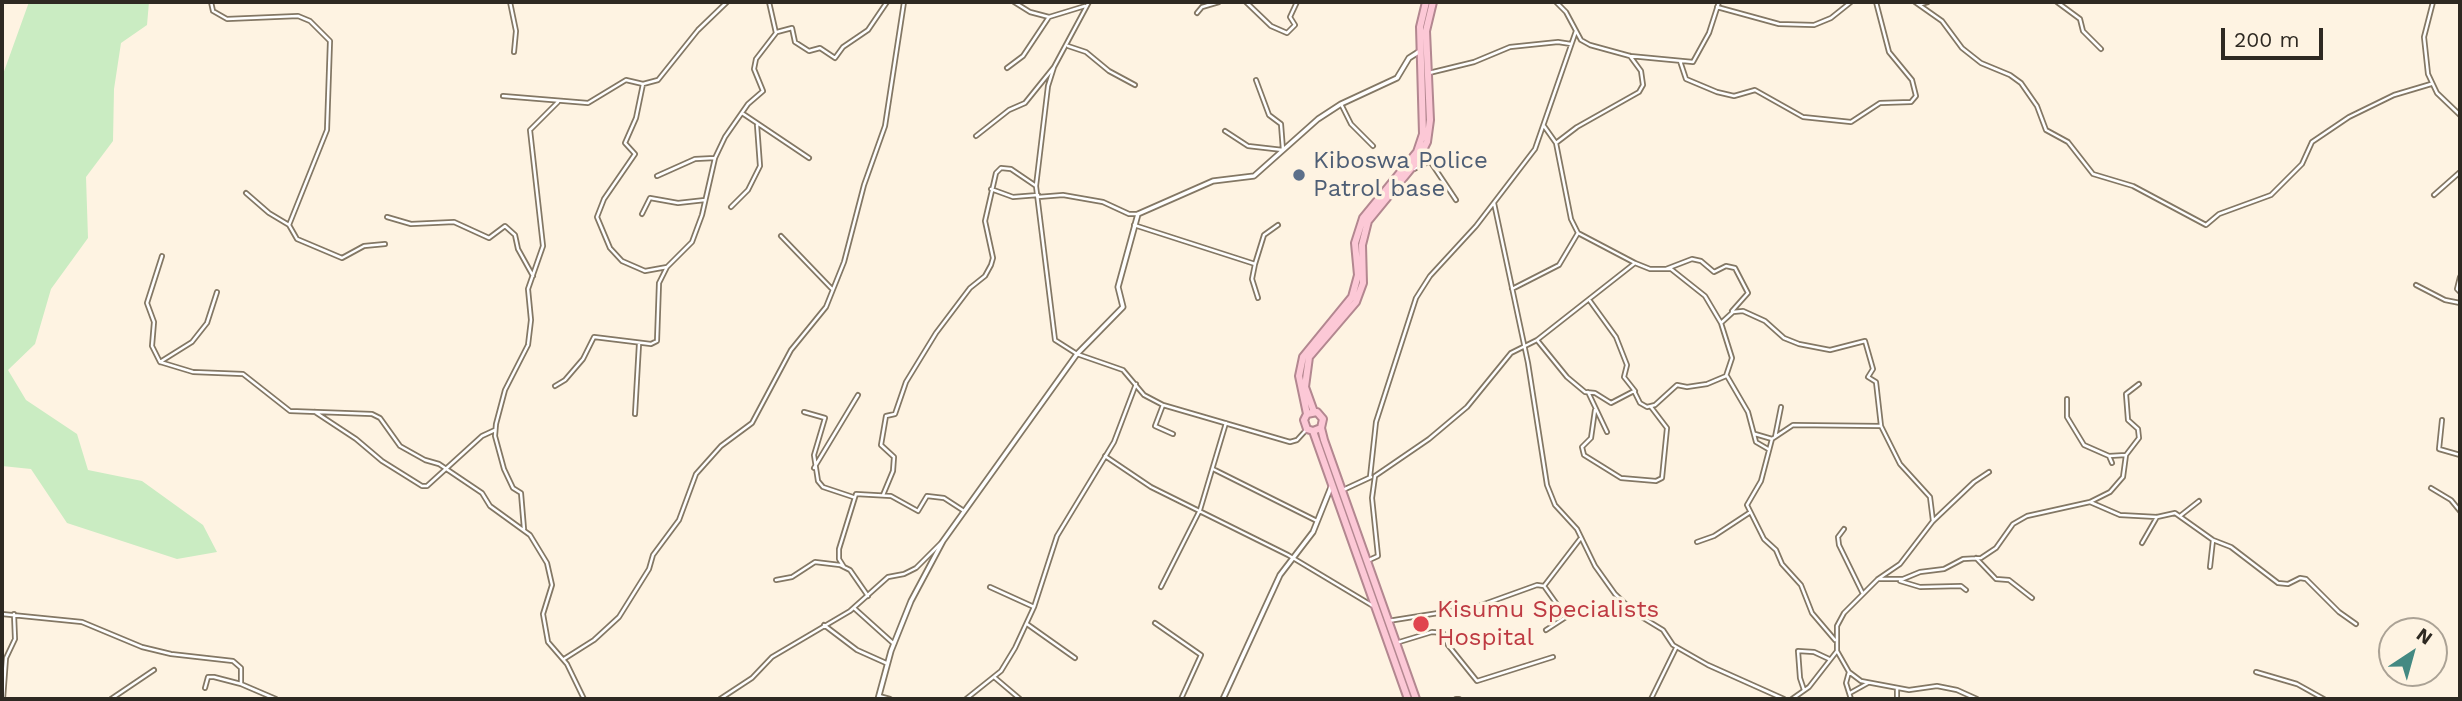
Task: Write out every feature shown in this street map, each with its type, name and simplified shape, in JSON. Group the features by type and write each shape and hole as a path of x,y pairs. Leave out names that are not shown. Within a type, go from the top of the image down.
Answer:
{"highway":[{"path":"1416,699 1341,491 1321,428 1323,419 1311,413 1299,376 1303,357 1352,297 1358,275 1355,243 1363,218 1412,158 1421,141 1424,115 1420,27 1426,2"},
{"path":"1311,413 1305,387 1309,356 1356,302 1363,284 1362,245 1368,222 1423,153 1429,130 1426,31 1433,2"},
{"path":"1311,413 1304,420 1333,483 1408,699"},
{"path":"1310,430 1321,428"}],"street":[{"path":"211,2 213,11 227,19 298,16 310,20 330,41 327,130 289,225"},
{"path":"510,2 516,32 514,52"},
{"path":"503,96 588,103 626,80 643,84 663,77 698,30 727,2"},
{"path":"769,2 776,33"},
{"path":"555,386 565,380 583,359 594,337 651,344 657,340 659,284 667,267 692,242 715,158 742,113 763,91 754,74 755,61 776,33 791,27 795,42 808,51 818,48 835,58 843,47 869,30 887,2"},
{"path":"564,659 594,640 619,617 649,569 653,555 679,520 696,474 721,446 751,423 791,350 826,307 844,262 864,186 884,125 904,2"},
{"path":"1014,2 1030,12 1049,17 1085,6"},
{"path":"976,136 1009,110 1025,103 1068,46 1089,2"},
{"path":"1198,13 1202,7 1219,2"},
{"path":"1246,2 1271,26 1287,33 1295,25 1290,17 1297,2"},
{"path":"1556,2 1566,12 1581,40 1590,45 1630,56 1693,62 1719,2"},
{"path":"1717,7 1771,22 1814,25 1831,18 1850,2"},
{"path":"1680,61 1686,79 1717,92 1734,96 1755,90 1803,117 1852,122 1880,103 1911,102 1916,96 1912,80 1889,52 1876,2"},
{"path":"1915,2 1921,4 1951,30 1971,55 2021,83 2037,106 2046,130 2068,142 2093,174 2133,186 2206,225 2234,207 2271,195 2302,164 2312,142 2349,117 2394,95 2431,83"},
{"path":"1921,4 1928,2"},
{"path":"2057,2 2081,20 2083,31 2101,49"},
{"path":"2433,2 2424,37 2424,55 2431,83 2460,115"},
{"path":"1007,68 1023,56 1049,17"},
{"path":"1367,561 1378,556 1372,476 1378,415 1416,298 1430,276 1494,202 1535,149 1576,31"},
{"path":"1427,74 1474,62 1510,47 1558,42 1571,44"},
{"path":"1068,46 1086,52 1104,67 1135,85"},
{"path":"991,188 1013,197 1063,195 1103,202 1129,214 1138,214 1213,181 1254,176 1307,128 1341,104 1394,80 1409,58 1420,51"},
{"path":"1556,143 1577,127 1639,92 1643,85 1642,71 1630,56"},
{"path":"1054,67 1046,96 1036,186 1055,340 1077,354 1123,370 1144,395 1163,405 1290,442 1310,430"},
{"path":"1256,80 1269,115 1281,124 1283,150"},
{"path":"643,84 636,118 625,143 635,154 604,199 597,217 610,248 622,261 645,271 667,267"},
{"path":"558,102 530,130 543,246 528,293 531,320 528,345 505,390 495,430 505,469 513,488 521,494 524,529 551,575 552,591 544,614 548,642 564,659 584,699"},
{"path":"1341,104 1351,124 1373,146"},
{"path":"742,113 809,158"},
{"path":"731,207 748,190 760,166 757,125"},
{"path":"1544,126 1556,143 1571,219 1578,233 1646,268 1666,269 1684,277 1705,296 1721,323 1732,358 1727,376 1748,412 1758,444 1768,449"},
{"path":"1224,131 1248,146 1283,150"},
{"path":"657,176 695,159 715,158"},
{"path":"1411,169 1430,160 1456,200"},
{"path":"883,495 894,464 893,454 881,445 886,416 895,414 906,382 936,332 970,288 985,276 993,258 985,221 996,173 1004,167 1036,186"},
{"path":"2434,195 2460,172"},
{"path":"246,193 269,213 289,225 297,239 342,258 364,246 385,244"},
{"path":"642,214 650,198 678,203 705,200"},
{"path":"1494,202 1524,348 1547,485 1555,505 1577,529 1595,566 1620,600 1663,630 1676,648 1784,699"},
{"path":"890,699 879,697 887,663 911,601 943,541 1077,354 1124,304 1118,287 1138,214"},
{"path":"387,217 411,224 454,222 489,238 505,226 515,235 518,249 533,276"},
{"path":"1133,225 1255,264"},
{"path":"1258,298 1252,279 1255,264 1264,235 1278,225"},
{"path":"1512,289 1559,265 1578,233"},
{"path":"781,236 832,290"},
{"path":"162,256 147,303 154,322 152,346 160,362 193,372 243,374 290,411 372,414 380,418 400,446 446,468 481,493 496,511 524,529"},
{"path":"1666,269 1692,259 1701,261 1714,272 1726,266 1735,268 1748,293 1721,323"},
{"path":"1341,491 1372,476 1429,439 1467,407 1507,356 1537,340 1635,263"},
{"path":"2460,277 2460,292"},
{"path":"2416,285 2445,300 2460,303"},
{"path":"160,362 192,342 207,323 217,292"},
{"path":"1590,301 1616,337 1626,365 1624,377 1636,391 1640,403 1651,407 1667,428 1662,478 1656,481 1621,478 1584,455 1582,447 1591,438 1595,410"},
{"path":"1730,314 1747,312 1765,321 1784,338 1799,344 1830,350 1865,341 1873,369 1868,377 1876,382 1881,426 1900,464 1930,497 1933,521"},
{"path":"1537,340 1567,377 1588,393 1611,403 1636,391"},
{"path":"635,414 639,342"},
{"path":"1651,407 1677,385 1687,387 1707,384 1727,376"},
{"path":"966,699 1005,665 1034,607 1057,536 1120,428 1136,384"},
{"path":"1878,579 1897,579 1990,553 2010,527 2027,516 2090,502 2110,492 2123,477 2126,455 2139,435 2138,429 2128,420 2126,394 2138,384"},
{"path":"1588,393 1607,432"},
{"path":"814,468 858,395"},
{"path":"2067,399 2067,417 2084,445 2109,456 2126,455"},
{"path":"1163,405 1155,426 1173,434"},
{"path":"1781,407 1760,481 1747,505 1764,539 1776,550 1782,564 1801,585 1812,613 1835,639"},
{"path":"315,412 356,439 382,461 422,486 427,486 482,436 495,430"},
{"path":"804,412 825,418 814,455 814,468 823,487 853,497"},
{"path":"2442,420 2440,449 2460,455"},
{"path":"1161,587 1200,510 1226,423"},
{"path":"1755,434 1773,438 1801,423 1881,426"},
{"path":"1105,456 1151,487 1293,558 1350,595 1375,606"},
{"path":"2109,456 2112,463"},
{"path":"1213,469 1317,521"},
{"path":"1977,699 1957,690 1937,687 1897,689 1856,679 1837,651 1835,639 1839,620 1878,579 1900,565 1933,521 1974,482 1989,472"},
{"path":"1223,699 1276,583 1313,532 1333,483"},
{"path":"2431,488 2451,500 2460,512"},
{"path":"868,596 839,559 839,549 853,497 858,494 893,496 918,511 927,496 944,498 964,512"},
{"path":"2180,516 2199,501"},
{"path":"2090,502 2120,515 2157,517 2173,513 2180,516 2213,540 2231,547 2278,583 2288,584 2300,578 2306,579 2339,612 2356,624"},
{"path":"1697,542 1714,536 1749,513"},
{"path":"2142,543 2157,517"},
{"path":"1844,529 1838,537 1839,545 1863,594"},
{"path":"1544,586 1580,538"},
{"path":"2210,567 2213,540"},
{"path":"720,699 752,678 772,657 854,608 888,577 905,574 916,568 943,541"},
{"path":"1976,558 1991,575 1999,580 2009,580 2032,598"},
{"path":"776,580 792,578 815,562 844,567"},
{"path":"1897,579 1913,586 1961,586 1966,590"},
{"path":"1388,621 1476,607 1537,585 1544,586 1566,617 1546,631"},
{"path":"990,587 1034,607"},
{"path":"854,608 894,644"},
{"path":"2,614 82,622 142,646 171,654 237,662 241,668 242,684"},
{"path":"3,699 6,658 15,639 14,614"},
{"path":"1155,623 1201,655 1181,699"},
{"path":"1027,624 1075,658"},
{"path":"824,625 857,650 887,663"},
{"path":"1396,643 1432,632 1443,633 1448,645 1477,681 1553,657"},
{"path":"1651,699 1676,648"},
{"path":"1804,690 1800,678 1798,651 1814,652 1829,659"},
{"path":"1792,699 1804,690 1837,651"},
{"path":"111,699 154,670"},
{"path":"1849,672 1846,683 1851,699"},
{"path":"2256,672 2297,684 2324,699"},
{"path":"205,688 211,676 242,684 276,699"},
{"path":"994,677 1020,699"},
{"path":"1850,693 1869,682"},
{"path":"1896,699 1897,689"}],"green space":[{"path":"29,2 149,2 147,25 121,43 114,89 113,141 86,177 88,238 51,289 35,344 8,370 26,400 77,434 88,470 142,481 203,525 217,552 177,559 67,523 31,469 2,466 2,77"}],"place":[{"name":"Kiboswa Police Patrol base","path":"1299,175"},
{"name":"Kisumu Specialists Hospital","path":"1421,624"}]}
